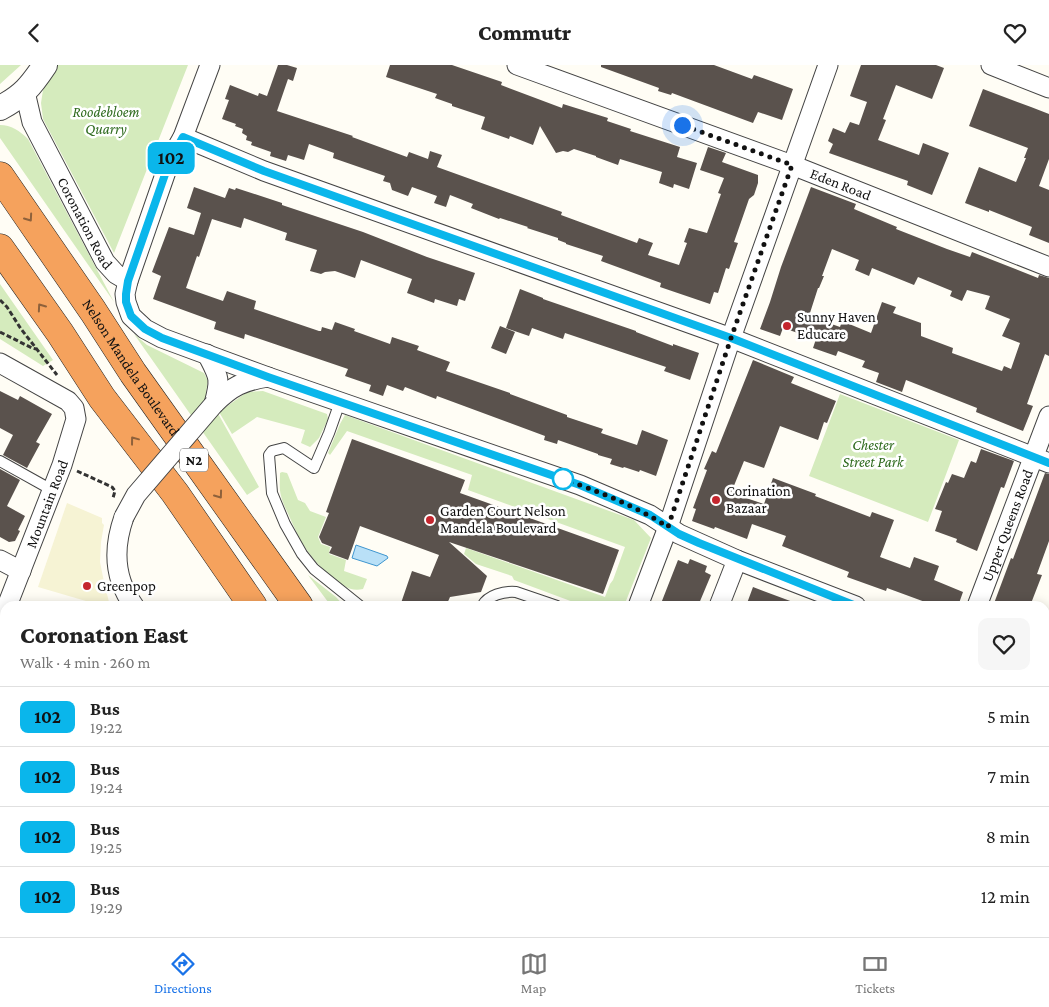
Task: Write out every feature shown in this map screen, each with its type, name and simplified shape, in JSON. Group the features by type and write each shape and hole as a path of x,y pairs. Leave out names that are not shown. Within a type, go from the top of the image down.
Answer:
{"highway":[{"name":"Nelson Mandela Boulevard","path":"0,177 93,311 133,373 295,601"},
{"name":"N2","path":"0,248 60,333 102,398 174,493 250,601"},
{"path":"174,493 192,547 229,601"}],"street":[{"path":"1,104 32,65"},
{"path":"1,104 25,92 45,65"},
{"path":"128,281 170,160 183,137 210,65"},
{"name":"Eden Road","path":"517,65 792,165 1049,267"},
{"path":"640,601 668,527 731,338 828,65"},
{"path":"991,65 1049,87"},
{"name":"Coronation Road","path":"25,92 32,122 105,262 116,274 128,281 126,302 131,316 145,329 162,338 268,377 580,485 650,515 668,527 737,560 840,601"},
{"path":"1,104 32,122"},
{"path":"183,137 264,171 731,338 1041,460"},
{"path":"206,354 217,373 219,381 214,404"},
{"name":"Mountain Road","path":"0,363 68,401 74,408 76,419 62,465 9,601"},
{"path":"130,601 121,582 117,546 124,517 136,495 224,394 236,386 268,377"},
{"name":"Upper Queens Road","path":"979,601 1041,460 1049,416"},
{"path":"0,559 21,571"},
{"path":"721,601 737,560"}],"lane":[{"path":"340,402 314,468 284,449 272,451 269,455 271,485 272,493 285,524 308,562 354,601"},
{"path":"0,461 52,490"},
{"path":"487,601 492,597 510,591 542,601"}],"path":[{"path":"0,300 57,374"},
{"path":"0,332 37,349"},
{"path":"78,471 112,487 115,495"}],"shaded area":[{"path":"67,503 102,518 104,525 100,562 109,601 86,601 38,587"}],"green space":[{"path":"0,65 21,65 0,84"},
{"name":"Roodebloem Quarry","path":"56,65 188,65 114,253 43,119 41,103 43,90"},
{"path":"0,125 15,129 28,139 114,302 0,138"},
{"path":"0,284 53,360 43,366 0,339"},
{"path":"134,334 147,345 204,373 208,381 206,392 259,487 247,495"},
{"path":"263,391 327,414 328,419 319,438 310,447 301,443 305,430 257,417 232,434 219,412 247,392"},
{"name":"Chester Street Park","path":"840,394 959,440 928,522 809,476"},
{"path":"345,415 634,520 651,538 626,601 571,601 514,580 512,576 476,564 464,554 466,548 605,597 625,547 468,490 472,475 347,431 330,455 328,453"},
{"path":"280,473 287,473 298,500 305,503 310,511 326,517 318,537 321,544 330,547 329,554 346,560 344,571 367,579 363,589 350,589 339,583 307,551 294,527 280,493"},
{"path":"308,575 340,601 327,601"}],"water":[{"path":"356,545 388,558 377,566 352,558"}],"building":[{"path":"278,65 297,68 293,81 288,79 277,111 353,136 407,157 409,152 428,159 430,151 442,155 437,167 562,212 561,215 637,243 639,238 653,243 648,255 679,265 687,243 684,242 689,228 707,233 721,194 718,193 724,178 700,170 708,147 726,153 722,162 758,175 758,183 754,195 749,199 734,242 738,243 729,269 726,268 718,293 714,292 710,304 660,287 661,283 601,261 603,256 566,244 558,240 558,238 528,227 499,219 471,208 473,204 450,195 446,207 434,203 437,196 412,187 408,196 392,190 390,183 383,181 385,176 333,158 334,153 309,144 304,160 288,155 286,161 270,156 271,152 251,145 252,142 246,140 247,136 242,133 243,129 235,126 236,124 222,119 229,100 225,99 230,85 258,96 259,93 267,96"},
{"path":"390,65 452,65 502,82 501,85 562,108 563,104 608,118 607,121 631,129 630,131 680,147 677,157 697,163 689,189 674,184 673,188 659,183 662,172 620,159 618,165 574,149 568,152 556,153 540,126 533,145 510,136 509,139 481,129 485,117 435,98 437,94 386,77"},
{"path":"601,65 714,65 752,79 754,75 793,89 782,120 758,112 753,123 672,93 671,95 658,91 659,88 601,67"},
{"path":"861,65 936,65 944,68 932,99 896,85 883,119 886,120 878,140 919,155 923,143 949,153 932,195 907,185 908,181 829,153 833,144 828,141 833,128 845,133 850,122 859,125 867,102 850,96"},
{"path":"983,89 1049,114 1049,159 1039,186 1049,190 1049,243 1029,235 1032,227 989,210 989,212 965,203 979,167 1016,182 1028,148 969,126"},
{"path":"194,187 225,198 229,188 235,190 236,188 475,273 465,301 459,299 457,306 435,299 434,303 407,293 412,279 361,260 355,278 335,271 321,274 310,271 317,250 285,240 287,233 244,218 241,228 212,219 186,288 223,301 227,291 256,301 254,309 319,331 321,331 322,327 332,330 335,322 390,344 392,337 419,346 417,350 450,362 446,371 510,393 567,415 567,417 603,429 601,433 637,445 642,430 668,440 656,476 640,470 639,472 610,464 612,459 558,440 557,444 544,440 545,436 437,396 436,399 405,387 403,391 387,385 383,396 369,391 371,385 345,376 348,369 245,334 244,339 214,329 216,322 153,299 161,276 152,272 169,227 194,235 201,213 187,208"},
{"path":"811,187 856,204 854,209 897,227 896,229 947,249 970,257 972,252 1038,278 1039,275 1049,278 1049,356 1045,354 1027,404 1033,406 1023,431 976,412 977,408 906,380 902,392 876,382 879,373 862,367 865,361 838,351 836,356 813,348 816,339 783,328 780,336 760,329","holes":["832,249 859,260 855,270 869,276 872,268 914,285 918,277 952,291 950,296 962,301 967,290 990,296 985,309 1010,319 1002,336 1020,343 1011,369 1004,366 1002,371 952,353 953,348 921,336 921,323 893,313 896,307 882,302 871,333 842,321 840,327 809,316"]},
{"path":"520,289 673,346 673,344 699,353 690,380 664,371 666,367 565,333 563,339 532,328 529,336 506,328"},
{"path":"500,326 515,332 506,354 491,348"},
{"path":"753,360 794,377 791,383 836,401 827,423 824,422 818,440 780,426 764,468 744,461 731,493 764,504 773,478 870,517 872,512 894,520 880,557 910,568 914,557 939,566 934,580 963,592 960,601 922,601 887,588 886,591 847,577 849,572 782,546 786,536 752,524 747,539 692,521 696,509 693,508 707,470 704,469 712,451 716,453"},
{"path":"0,391 18,400 20,396 52,414 36,442 40,444 27,468 3,455 13,435 0,428"},
{"name":"Garden Court Nelson Mandela Boulevard","path":"352,439 465,480 460,493 619,550 603,594 449,542 487,576 481,592 450,597 448,601 402,601 412,571 430,577 439,555 360,526 348,560 329,553 332,547 322,543 319,537 329,513 326,512"},
{"path":"981,449 1014,461 1004,488 1001,487 977,551 956,542 957,539 935,531 942,511 935,509 946,482 948,483 952,474 964,478 971,461 976,463"},
{"path":"0,469 20,480 7,506 25,516 15,541 9,542 0,537"},
{"path":"1045,473 1049,474 1049,541 1037,574 1042,575 1032,601 995,601 1011,558 1013,559"},
{"path":"690,559 707,566 705,572 711,575 700,601 662,601 678,560 688,564"},
{"path":"753,587 790,601 748,601"}],"bus line":[{"name":"102","path":"843,601 737,560 679,534 650,515 580,485 268,377 162,338 145,329 131,316 126,302 128,281 170,160 183,137 264,171 731,338 1049,463"}],"place":[{"name":"Sunny Haven Educare","path":"787,326"},
{"name":"Corination Bazaar","path":"716,500"},
{"name":"Garden Court Nelson Mandela Boulevard","path":"430,520"},
{"name":"Greenpop","path":"87,586"}],"route":[{"path":"563,479 650,515 668,527 731,338 792,165 682,125"}]}
